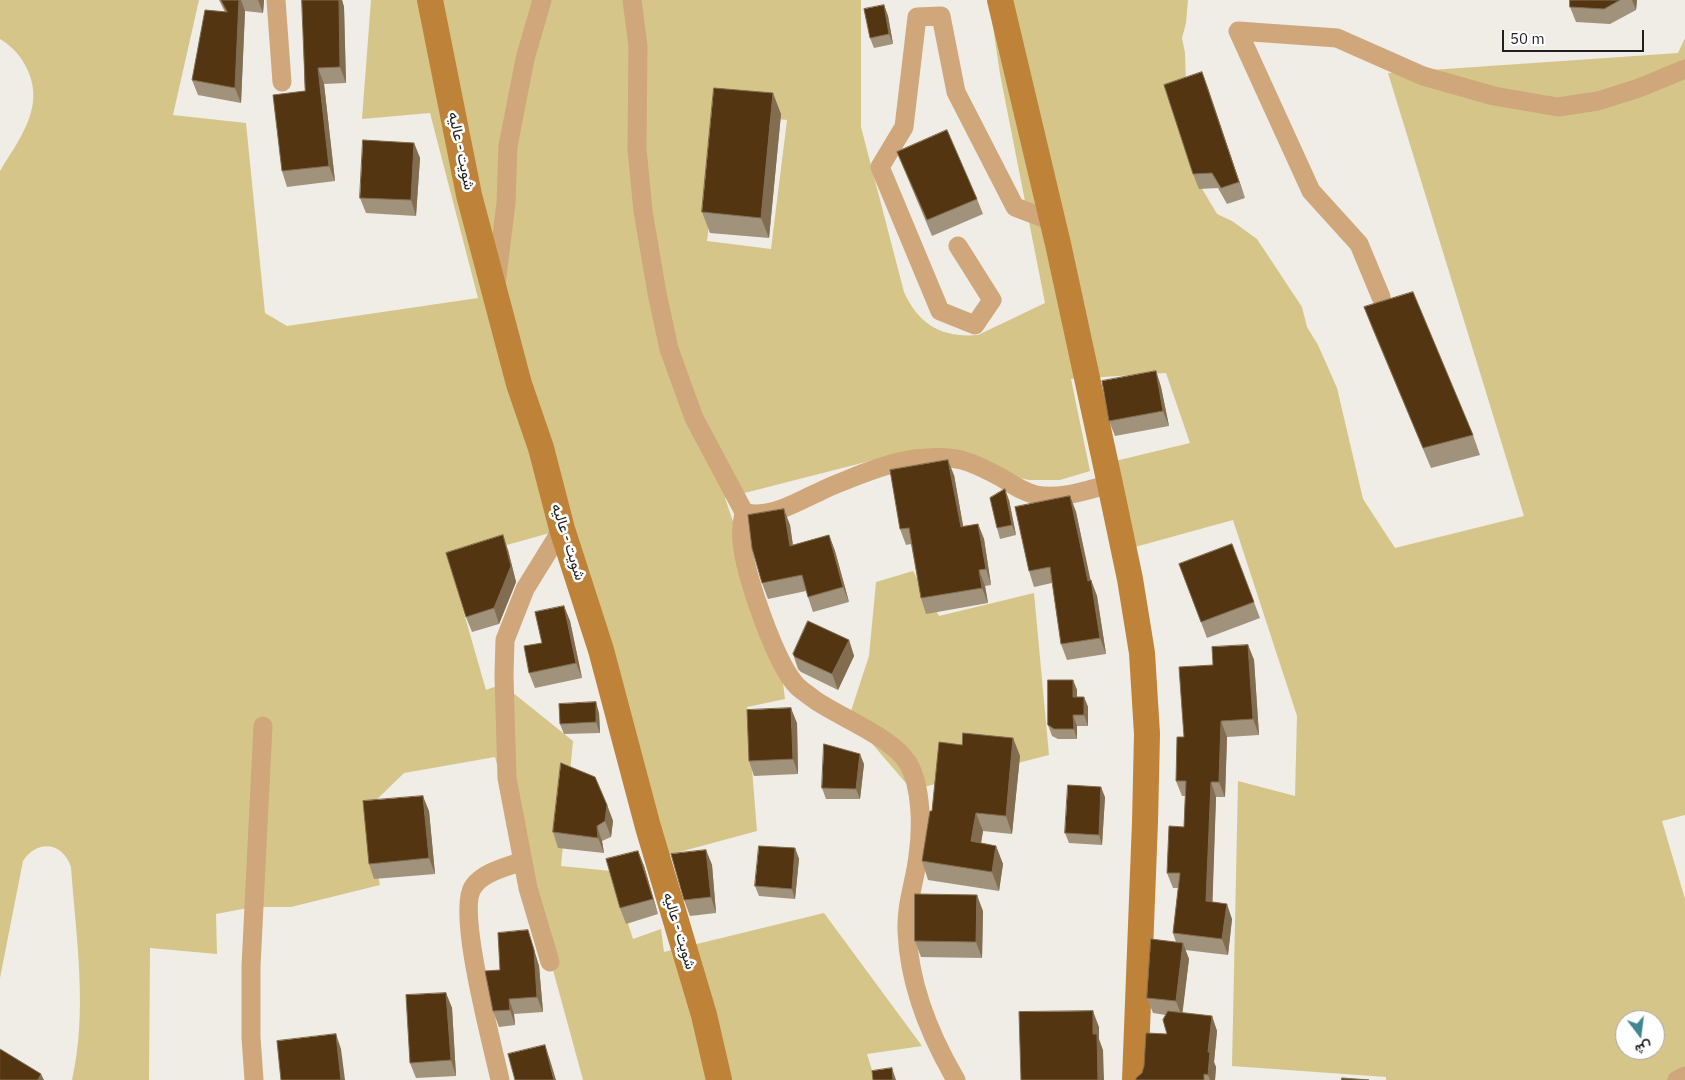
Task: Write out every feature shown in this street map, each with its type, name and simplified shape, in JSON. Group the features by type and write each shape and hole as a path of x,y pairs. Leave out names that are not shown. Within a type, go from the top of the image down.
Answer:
{"street":[{"path":"276,0 282,82"},
{"name":"شويت - عاليه","path":"430,0 470,195 519,384 540,448 562,529 601,650 648,827 704,1015 719,1080"},
{"path":"495,293 506,203 508,146 525,59 542,0"},
{"path":"632,0 638,46 637,149 641,194 649,250 669,349 694,418 744,512 742,541 746,565 756,597 784,666 797,686 814,699 893,746 907,763 917,786 919,816 918,856 909,896 907,929 910,967 917,995 928,1024 944,1060 956,1080"},
{"path":"1000,0 1052,221 1110,484 1130,579 1142,653 1147,734 1146,822 1135,1080"},
{"path":"958,246 992,300 975,325 940,311 880,167 904,127 915,9 941,16 956,92 1014,207 1052,221"},
{"path":"1381,297 1359,244 1311,191 1238,31 1337,38 1423,76 1494,96 1558,107 1598,101 1639,88 1685,69"},
{"path":"744,512 753,515 768,513 884,465 915,459 960,458 984,468 1021,490 1036,495 1058,495 1110,484"},
{"path":"550,962 528,888 507,778 504,675 505,640 525,589 562,529"},
{"path":"254,1080 250,1037 251,966 263,726"},
{"path":"500,1080 477,976 468,924 468,907 472,888 486,876 524,861"},
{"path":"1677,1080 1685,1076"}],"shaded area":[{"path":"0,0 199,0 173,115 246,123 265,313 287,326 478,298 430,113 362,119 371,0 861,0 861,127 904,292 917,313 933,327 953,334 978,335 1045,303 1000,74 989,0 1188,0 1186,23 1182,38 1185,53 1186,85 1201,187 1217,214 1232,221 1257,239 1302,307 1307,327 1318,345 1337,388 1363,499 1395,548 1524,516 1388,73 1678,53 1685,38 1685,815 1662,821 1685,899 1685,1074 1672,1080 1386,1080 1386,1077 1232,1066 1238,781 1295,796 1297,716 1233,520 1135,547 1111,462 1190,443 1166,373 1071,379 1090,471 1060,480 1029,480 901,453 725,498 780,659 785,699 747,707 757,831 657,858 550,533 449,561 486,690 502,684 573,741 561,866 611,871 633,939 661,929 664,952 824,913 922,1046 867,1054 875,1080 583,1080 495,757 404,773 365,811 380,885 291,907 253,907 216,914 217,954 150,948 149,1080 72,1080 77,1054 79,1027 78,947 71,867 62,852 56,848 49,846 35,849 23,861 0,978 0,171 27,124 33,98 32,85 26,66 9,45 0,39","holes":["723,113 787,120 771,249 707,241"]},
{"path":"913,571 939,616 1034,593 1049,755 912,790 849,717 869,656 876,582"}],"building":[{"path":"221,0 239,0 235,88 192,80 205,10 227,12"},
{"path":"302,0 339,0 340,67 318,68 329,166 282,171 273,95 305,91"},
{"path":"1570,0 1620,0 1604,9 1570,7"},
{"path":"884,5 889,34 870,38 864,9"},
{"path":"1202,72 1239,182 1221,188 1212,173 1193,174 1164,85"},
{"path":"714,88 773,93 761,218 702,212"},
{"path":"947,130 977,199 927,220 897,152"},
{"path":"363,140 414,143 411,200 360,198"},
{"path":"1413,292 1473,435 1423,448 1364,307"},
{"path":"1156,371 1163,411 1109,421 1102,381"},
{"path":"948,460 961,527 978,524 986,569 979,570 982,588 921,598 909,528 900,529 890,470"},
{"path":"1005,489 1012,525 997,528 990,498"},
{"path":"1070,496 1088,581 1091,580 1100,638 1061,644 1050,567 1029,571 1015,507"},
{"path":"784,509 790,546 829,535 843,587 808,597 802,575 762,583 752,548 748,515"},
{"path":"503,535 511,566 494,608 466,617 446,553"},
{"path":"1232,544 1254,602 1201,622 1179,564"},
{"path":"564,606 576,663 529,673 524,646 542,643 535,612"},
{"path":"808,621 849,640 832,674 795,657 793,654"},
{"path":"1248,645 1253,719 1221,721 1219,782 1211,782 1206,901 1227,904 1222,939 1173,933 1180,873 1167,873 1169,826 1184,827 1186,781 1176,781 1177,737 1184,737 1179,667 1213,665 1212,647"},
{"path":"1048,680 1073,680 1073,697 1084,697 1084,715 1073,715 1074,729 1054,729 1048,725"},
{"path":"596,702 596,722 560,724 559,704"},
{"path":"791,708 793,759 749,761 747,710"},
{"path":"963,733 1013,738 1006,816 976,813 971,841 996,846 992,872 922,861 930,811 932,811 939,742 962,745"},
{"path":"824,744 860,754 856,789 822,788"},
{"path":"561,763 595,777 607,805 605,821 597,826 598,838 553,832"},
{"path":"1068,785 1101,787 1099,835 1065,833"},
{"path":"423,796 429,858 369,864 363,801"},
{"path":"759,846 795,848 792,889 755,886"},
{"path":"706,850 711,897 684,900 671,854"},
{"path":"638,851 653,899 620,908 606,859"},
{"path":"915,894 977,895 976,942 915,941"},
{"path":"528,930 534,950 537,997 509,999 510,1010 493,1011 485,971 500,970 498,933"},
{"path":"1151,939 1183,943 1176,1001 1147,998"},
{"path":"446,993 451,1060 410,1063 406,995"},
{"path":"1093,1011 1093,1034 1097,1034 1098,1080 1021,1080 1019,1012"},
{"path":"1168,1011 1212,1016 1208,1052 1210,1052 1208,1075 1204,1074 1204,1080 1136,1080 1142,1073 1144,1066 1146,1033 1167,1034 1163,1020"},
{"path":"336,1034 341,1080 281,1080 277,1041"},
{"path":"545,1045 554,1080 515,1080 508,1054"},
{"path":"0,1049 41,1074 38,1080 0,1080"},
{"path":"892,1068 893,1080 873,1080 872,1071"},
{"path":"1342,1078 1369,1080 1342,1080"}]}
